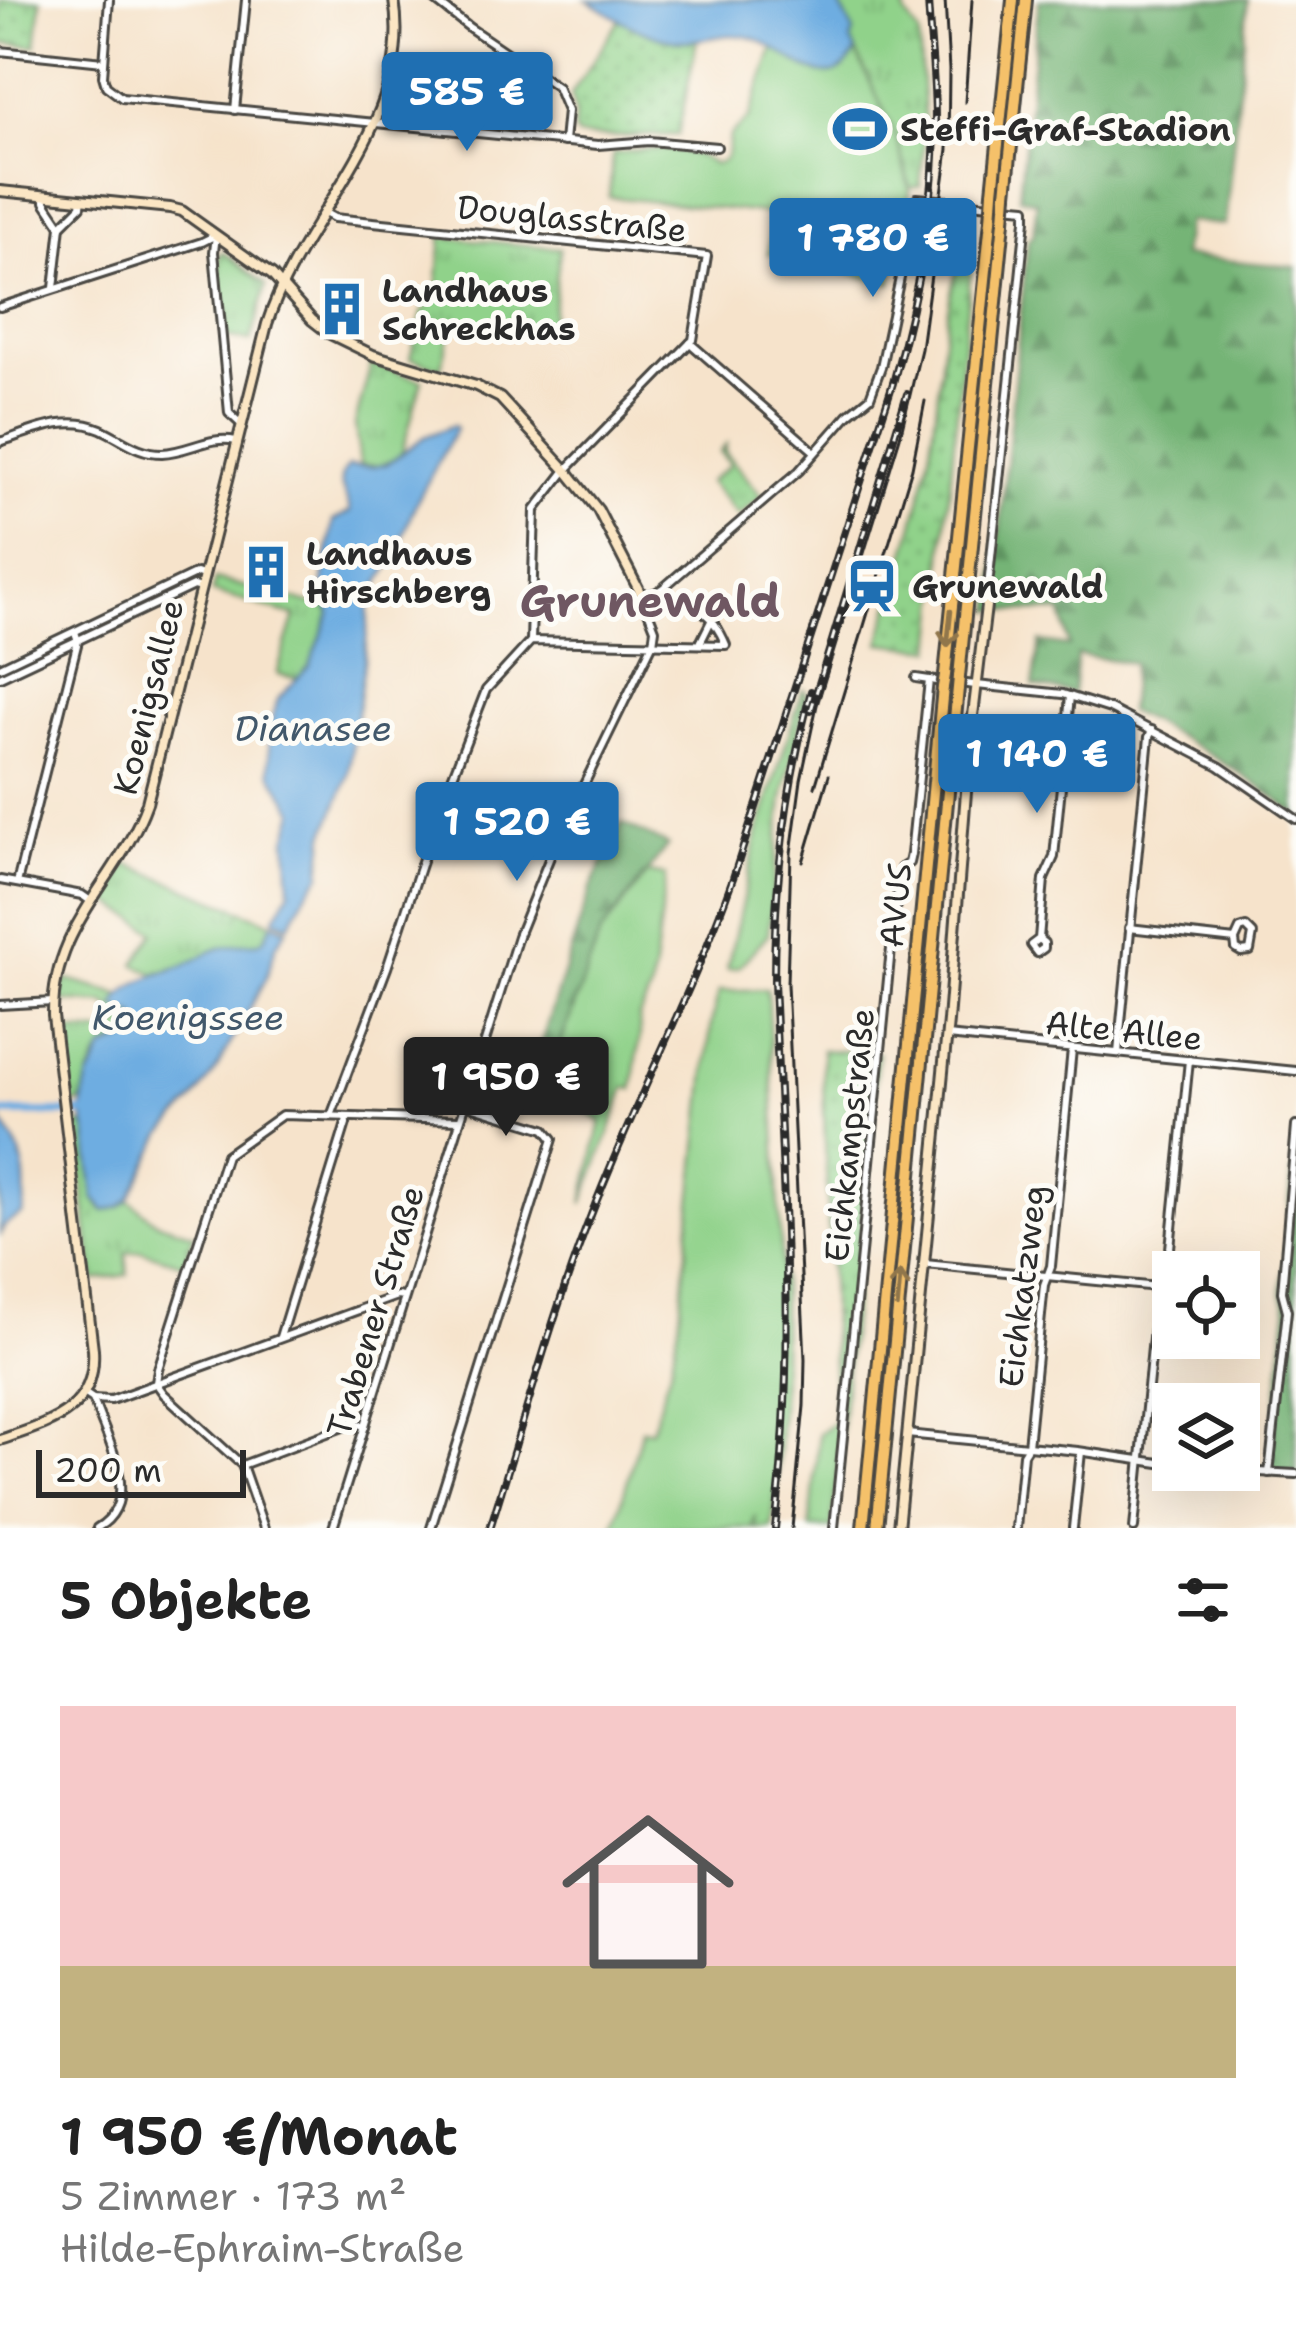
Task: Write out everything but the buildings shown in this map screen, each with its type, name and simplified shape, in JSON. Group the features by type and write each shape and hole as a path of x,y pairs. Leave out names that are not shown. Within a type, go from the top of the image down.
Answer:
{"highway":[{"name":"AVUS","path":"877,1528 961,683 1013,0"},
{"name":"AVUS","path":"1000,193 1026,0"},
{"name":"AVUS","path":"860,1528 938,681 998,221"}],"main road":[{"name":"Koenigsallee","path":"89,1396 93,1355 53,1002 64,953 89,900 124,850 147,803 267,324 281,286 384,104 398,40 394,0"},
{"path":"0,191 178,210 272,275 330,334 373,356 493,394 598,510 642,596"},
{"path":"898,1528 986,606"},
{"path":"0,1440 64,1415 89,1396"}],"street":[{"path":"109,0 103,62 106,86 122,98 612,146 649,140 717,147"},
{"path":"235,110 246,0"},
{"path":"434,0 557,87 568,111 564,142"},
{"path":"0,50 103,62"},
{"path":"45,195 61,226"},
{"path":"653,643 655,628 642,596 656,593 767,499 868,400 917,198 1026,208 986,606"},
{"path":"53,290 61,226 82,206 82,199"},
{"name":"Douglasstraße","path":"323,212 334,218 706,256 690,343"},
{"path":"0,307 216,235"},
{"path":"216,235 229,413 242,424"},
{"path":"331,1116 486,689 531,641 536,510 566,470 690,343 815,452"},
{"path":"0,442 71,422 157,453 219,438 237,442"},
{"path":"0,677 197,573 204,575"},
{"path":"0,667 193,586 201,587"},
{"path":"531,641 725,645 707,612 656,593"},
{"path":"700,643 712,617"},
{"path":"17,883 76,636"},
{"name":"Trabener Straße","path":"333,1528 518,936 556,842 653,643"},
{"path":"916,678 938,681"},
{"name":"Eichkampstraße","path":"834,1528 893,928 901,868 909,863 911,854 938,681"},
{"path":"961,683 1070,696 1110,709 1231,773 1296,819"},
{"path":"1039,939 1044,879 1054,857 1070,696"},
{"path":"1118,1053 1152,730"},
{"path":"0,880 89,900"},
{"path":"1129,928 1234,940"},
{"path":"0,1005 53,1002"},
{"name":"Alte Allee","path":"946,1036 1296,1071"},
{"name":"Eichkatzweg","path":"1016,1528 1044,1285 1051,1266 1072,1048"},
{"path":"1170,1251 1190,1060"},
{"path":"430,1528 553,1139 545,1129 464,1104"},
{"path":"264,1528 242,1465 156,1383 226,1155 282,1115 459,1120"},
{"path":"280,1337 348,1117"},
{"path":"1269,1473 1287,1310 1282,1292 1296,1126"},
{"path":"925,1264 1152,1283"},
{"path":"89,1396 111,1400 403,1297"},
{"path":"1134,1528 1155,1359"},
{"path":"89,1396 122,1491 117,1511 97,1528"},
{"path":"242,1465 354,1423 365,1426"},
{"path":"907,1434 1152,1462"},
{"path":"1073,1528 1081,1452"},
{"path":"1260,1472 1296,1474"}],"green space":[{"path":"0,0 41,0 36,46 0,43"},
{"path":"837,0 904,0 906,15 919,34 925,130 920,186 910,188 896,136"},
{"name":"Grunewald","path":"1039,0 1248,0 1225,225 1187,221 1182,256 1296,267 1296,814 1215,758 1128,711 1133,663 1077,655 1073,693 1033,686 1040,642 1069,646 1062,612 992,610 1028,239 1033,236 1037,201 1019,197"},
{"path":"620,19 675,41 697,40 678,135 591,137 574,131 571,95"},
{"path":"774,47 803,66 843,69 856,52 896,136 910,192 891,283 815,261 768,254 773,214 609,197 613,154 665,149 690,153 713,164 722,161 730,136 749,118"},
{"path":"442,237 560,248 550,335 461,320 450,332 441,368 410,358 423,311 436,298"},
{"path":"221,253 266,285 251,341 225,337"},
{"path":"961,255 972,257 934,649 880,643 926,471 949,300"},
{"path":"371,364 422,380 401,456 379,466 360,465 355,424"},
{"path":"726,445 725,452 762,496 738,516 709,482 730,465 720,452"},
{"path":"215,579 326,607 330,614 310,665 298,679 277,674 295,616 212,592"},
{"path":"803,689 807,694 783,798 768,934 739,967 727,969 758,833"},
{"path":"622,823 668,845 600,934 557,1054 560,1076 531,1074 592,885"},
{"path":"127,864 273,923 259,942 220,948 154,974 135,964 155,932 103,898"},
{"path":"648,873 666,876 651,990 639,1017 633,1089 626,1087 583,1204 601,1121 566,1099 557,1054 600,934"},
{"path":"65,979 121,995 118,1009 130,1011 139,1023 102,1052 83,1102 72,1104 64,1031 110,1033 122,1025 107,1004 61,1001"},
{"path":"767,989 782,1326 772,1528 754,1528 756,1515 752,1528 614,1528 642,1429 652,1428 671,1366 711,1024 719,991"},
{"path":"822,1050 878,1053 842,1421 835,1420"},
{"path":"84,1124 94,1197 101,1208 120,1207 129,1200 156,1222 194,1234 184,1264 141,1251 126,1253 128,1275 94,1280 75,1125"},
{"path":"1296,1128 1296,1474 1269,1473 1287,1311 1282,1292"},
{"path":"842,1421 832,1528 810,1528 819,1433"}],"water":[{"path":"587,0 837,0 854,32 851,41 856,52 845,67 828,74 753,38 734,35 680,41 656,36"},
{"name":"Dianasee","path":"454,425 369,606 348,777 325,835 321,875 289,925 274,919 290,890 287,839 295,811 270,772 268,731 278,699 310,665 330,614 323,581 333,521 350,512 341,477 348,466 387,464 424,437"},
{"name":"Koenigssee","path":"273,923 287,929 266,979 218,1066 163,1134 129,1200 105,1211 94,1198 82,1113 88,1080 103,1050 128,1039 139,1023 135,1015 115,1006 129,989 146,979 217,949 259,942"},
{"path":"0,1119 19,1152 26,1188 23,1214 6,1224 0,1234"}],"waterway":[{"path":"0,1113 82,1113"}],"tram line":[{"path":"792,1528 805,1359 787,984 791,853 817,705 900,437 921,349 948,149 945,0"},
{"path":"965,102 972,0"},
{"path":"815,787 912,468 925,401"},
{"path":"803,862 829,775"}],"railway":[{"path":"490,1528 577,1253 733,878 893,383 917,286 932,186 935,105 928,0"},
{"path":"811,710 907,394"},
{"path":"775,1528 787,1323 775,944 788,798 811,691"}],"place":[{"name":"Steffi-Graf-Stadion","path":"860,129"},
{"name":"Landhaus Schreckhas","path":"342,309"},
{"name":"Landhaus Hirschberg","path":"266,572"},
{"name":"Grunewald","path":"872,586"}],"district":[{"name":"Grunewald","path":"650,601"}]}
